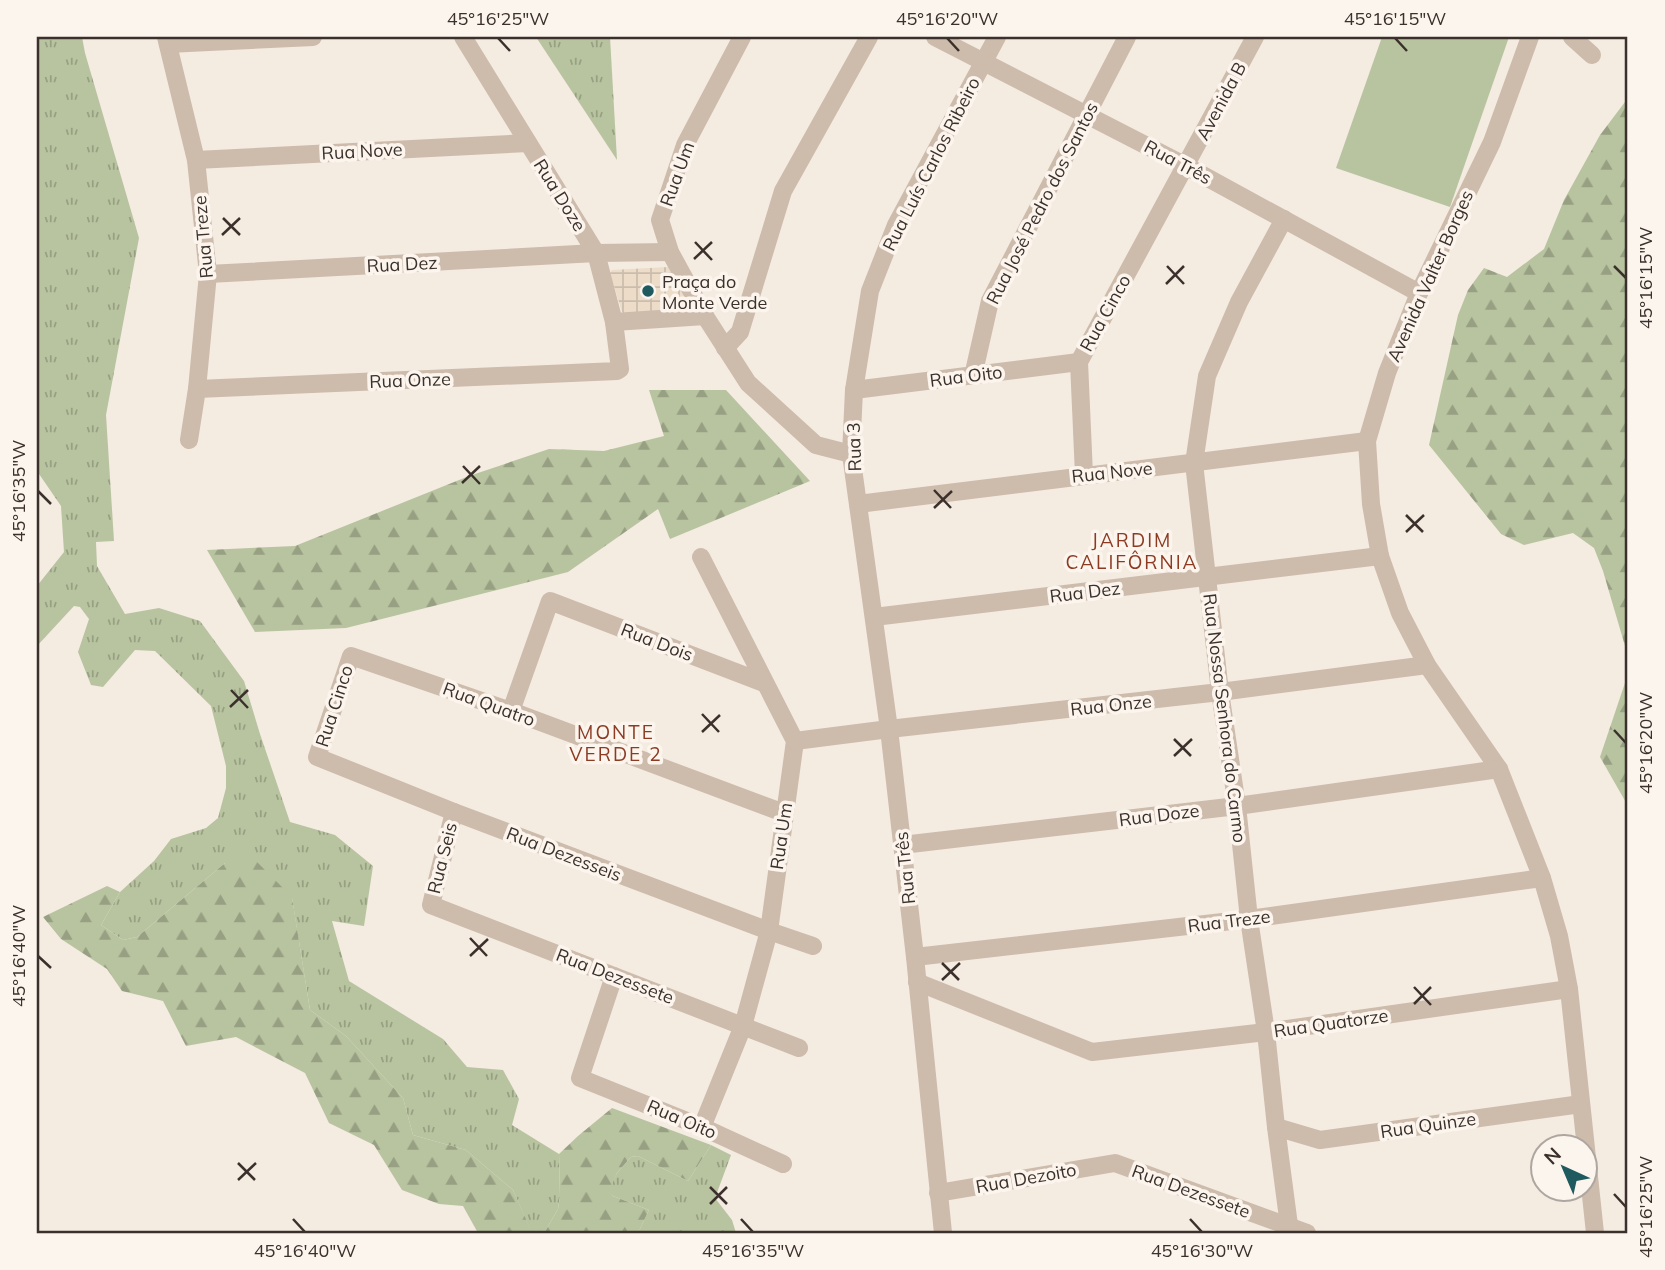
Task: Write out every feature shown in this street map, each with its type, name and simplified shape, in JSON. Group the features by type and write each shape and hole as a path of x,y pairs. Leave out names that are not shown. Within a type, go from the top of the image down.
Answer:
{"street":[{"path":"167,41 313,37"},
{"name":"Rua Doze","path":"463,37 596,253 614,323 621,366"},
{"name":"Rua Um","path":"742,37 685,145 660,220 670,252 705,316 748,383 816,445 851,454"},
{"path":"725,348 740,332 783,191 869,37"},
{"name":"Rua Três","path":"935,37 1186,166 1419,293"},
{"name":"Rua Luís Carlos Ribeiro","path":"854,390 870,291 896,225 997,37"},
{"name":"Rua José Pedro dos Santos","path":"973,376 990,301 1127,37"},
{"name":"Avenida B","path":"1186,166 1255,37"},
{"name":"Avenida Valter Borges","path":"1530,37 1492,142 1419,293 1387,373 1367,441 1370,504 1380,556 1400,613 1427,665 1499,769 1542,878 1559,936 1569,989 1595,1233"},
{"path":"1572,37 1592,55"},
{"name":"Rua Treze","path":"167,41 196,160 208,274 197,389 189,440"},
{"name":"Rua Nove","path":"196,160 528,143"},
{"name":"Rua Cinco","path":"1084,475 1079,362 1186,166"},
{"name":"Rua Nossa Senhora do Carmo","path":"1283,219 1239,302 1207,376 1194,463 1220,692 1237,806 1249,919 1290,1230"},
{"name":"Rua Dez","path":"208,274 596,253 670,252"},
{"path":"614,323 705,316"},
{"name":"Rua Oito","path":"854,390 1079,362"},
{"name":"Rua Onze","path":"197,389 617,371 621,366"},
{"name":"Rua 3","path":"854,390 851,454 858,504"},
{"name":"Rua Nove","path":"858,504 1367,441"},
{"name":"Rua Três","path":"858,504 889,729 943,1233"},
{"name":"Rua Dez","path":"874,617 1380,556"},
{"path":"701,557 795,741"},
{"name":"Rua Dois","path":"511,711 550,601 764,683"},
{"name":"Rua Cinco","path":"317,757 351,656"},
{"name":"Rua Quatro","path":"351,656 511,711 784,813"},
{"name":"Rua Onze","path":"795,741 1427,665"},
{"name":"Rua Um","path":"702,1127 743,1026 769,931 795,741"},
{"name":"Rua Dezesseis","path":"317,757 454,812 813,946"},
{"name":"Rua Doze","path":"902,845 1237,806 1499,769"},
{"name":"Rua Seis","path":"431,905 454,812"},
{"name":"Rua Treze","path":"915,957 1249,919 1542,878"},
{"name":"Rua Dezessete","path":"431,905 799,1048"},
{"name":"Rua Oito","path":"614,976 580,1078 702,1127 783,1164"},
{"name":"Rua Quatorze","path":"917,982 1092,1052 1266,1032 1569,989"},
{"name":"Rua Quinze","path":"1276,1127 1320,1140 1581,1104"},
{"name":"Rua Dezessete","path":"1115,1163 1290,1230 1307,1233"},
{"name":"Rua Dezoito","path":"938,1193 1115,1163"}],"green space":[{"path":"37,37 82,37 139,238 106,415 114,541 96,542 97,566 125,614 159,608 200,621 244,681 290,822 335,835 373,866 364,926 332,921 349,981 443,1039 467,1067 503,1070 519,1099 512,1125 559,1154 558,1209 544,1233 530,1229 513,1190 466,1150 413,1135 403,1098 346,1036 310,1010 292,898 225,863 137,937 123,940 101,925 120,892 154,861 171,839 206,828 218,818 226,788 226,766 211,706 155,651 135,650 103,687 91,685 78,652 89,619 80,607 74,606 37,646 37,586 64,552 61,506 37,471"},
{"path":"536,37 610,37 617,160"},
{"path":"1382,37 1509,37 1450,207 1336,168"},
{"path":"1628,98 1628,666 1625,646 1594,548 1573,533 1524,545 1501,534 1429,445 1458,315 1468,290 1484,268 1507,277 1544,249 1564,200 1600,135"},
{"path":"649,390 726,390 810,481 670,539 658,509 568,572 346,628 255,632 207,550 295,546 469,476 549,449 604,451 664,436"},
{"path":"1628,674 1628,806 1600,757"},
{"path":"254,859 292,897 310,1010 346,1036 403,1098 413,1135 466,1150 513,1190 530,1228 542,1233 478,1233 463,1206 439,1204 402,1190 374,1145 329,1123 305,1073 236,1037 186,1046 163,1001 122,991 107,969 61,939 43,917 107,886 120,892 101,925 123,940 137,937 225,863"},
{"path":"612,1108 711,1145 688,1181 638,1156 631,1157 617,1173 609,1191 613,1196 649,1210 638,1233 544,1233 558,1209 559,1154"},
{"path":"711,1145 731,1155 715,1198 732,1220 736,1233 638,1233 649,1210 613,1196 608,1191 617,1173 631,1157 638,1156 688,1181"}],"shaded area":[{"name":"Praça do Monte Verde","path":"668,267 691,309 625,314 622,312 610,273 612,270"}],"place":[{"name":"Praça do Monte Verde","path":"648,291"}],"district":[{"name":"JARDIM CALIFÔRNIA","path":"1132,551"},
{"name":"MONTE VERDE 2","path":"616,743"}]}
